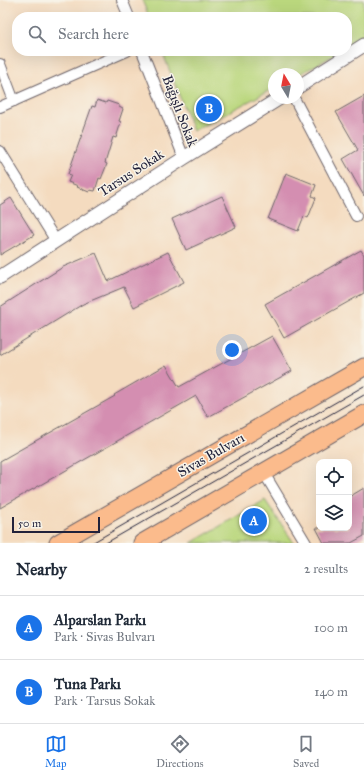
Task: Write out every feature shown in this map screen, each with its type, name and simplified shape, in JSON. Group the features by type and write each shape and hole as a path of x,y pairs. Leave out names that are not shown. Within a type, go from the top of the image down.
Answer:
{"highway":[{"name":"Sivas Bulvarı","path":"58,543 364,367"},
{"path":"142,543 364,414"}],"street":[{"path":"122,0 127,12"},
{"path":"352,53 364,45"},
{"path":"0,107 116,56"},
{"name":"Bağışlı Sokak","path":"144,56 184,158"},
{"path":"304,83 347,56"},
{"path":"0,64 14,101"},
{"name":"Tarsus Sokak","path":"0,277 270,104"},
{"path":"297,104 356,216"},
{"path":"0,151 56,241"},
{"path":"264,473 306,543"}],"green space":[{"path":"142,0 364,0 364,39 352,46 352,12 147,12"},
{"path":"164,56 333,56 304,72 304,68 268,68 268,91 193,131"},
{"path":"265,500 294,543 191,543"}],"building":[{"path":"364,96 364,196 343,159 358,150 336,112"},
{"path":"97,100 106,103 107,101 119,105 119,107 123,109 116,138 113,137 105,163 107,164 101,179 99,178 95,191 90,190 89,192 68,182 71,175 68,174 92,106 95,107"},
{"path":"286,173 316,185 312,196 316,198 308,218 304,216 298,231 268,219"},
{"path":"222,196 236,227 186,250 172,219"},
{"path":"11,198 34,235 0,255 0,205"},
{"path":"361,250 364,255 364,293 284,338 265,304"},
{"path":"168,252 184,282 134,307 124,287 83,304 0,355 0,307 63,267 96,253 108,281"},
{"path":"272,336 292,371 208,417 196,396 0,508 0,461 115,396 114,395 166,365 179,387"},
{"path":"364,488 364,536 351,543 324,543 318,531 352,531 352,495"}],"tram line":[{"path":"92,543 364,386"},
{"path":"106,543 364,395"}],"place":[{"name":"Tuna Parkı","path":"209,109"},
{"name":"Alparslan Parkı","path":"254,521"}]}
